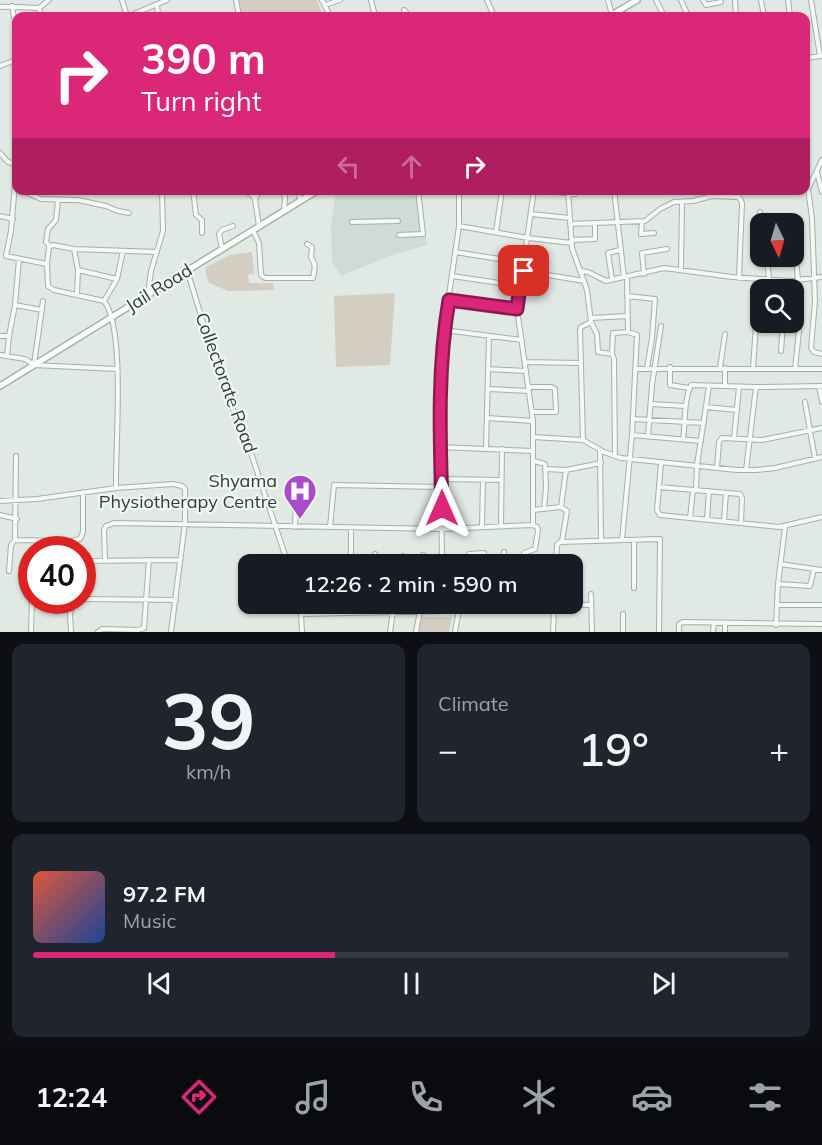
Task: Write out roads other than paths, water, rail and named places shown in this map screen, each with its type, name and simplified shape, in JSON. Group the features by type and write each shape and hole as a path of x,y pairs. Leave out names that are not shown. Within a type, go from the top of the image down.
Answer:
{"main road":[{"path":"618,12 637,0"},
{"name":"Jail Road","path":"0,386 310,195"}],"street":[{"path":"0,8 12,6 39,8 48,0"},
{"path":"138,12 167,0"},
{"path":"322,0 328,12"},
{"path":"325,5 340,0"},
{"path":"703,0 706,5 721,2"},
{"path":"811,0 821,56"},
{"path":"157,4 158,12"},
{"path":"12,6 13,12"},
{"path":"39,8 40,12"},
{"path":"0,153 12,163"},
{"path":"810,184 822,160"},
{"path":"817,171 822,192"},
{"path":"15,195 3,256 47,264"},
{"path":"32,195 41,199 78,200 129,213"},
{"path":"148,294 149,282 163,231 162,195"},
{"path":"194,195 196,215 201,218 202,233"},
{"path":"252,195 255,199"},
{"path":"257,195 255,199 256,228 261,275 265,278 313,278 315,262 311,258 312,247 307,244"},
{"path":"284,195 284,211"},
{"path":"299,195 300,201"},
{"path":"399,235 423,234 419,195"},
{"path":"442,554 439,447 444,330 459,226 459,195"},
{"path":"496,232 501,195"},
{"path":"533,525 532,412 517,309 535,195"},
{"path":"568,195 574,255 585,282 591,320 596,330 598,353 612,354"},
{"path":"614,195 627,296 628,332"},
{"path":"808,195 812,218 815,308 811,348 814,352 822,354"},
{"path":"531,214 595,223 642,222 668,204 712,196 739,197 742,201 739,278"},
{"path":"58,200 56,220 47,230 46,244 74,249 157,252"},
{"path":"681,270 682,202"},
{"path":"0,216 12,219"},
{"path":"352,222 398,221"},
{"path":"642,222 640,233 654,233"},
{"path":"459,226 528,238 572,242 595,239 595,223"},
{"path":"222,249 219,234 222,230 233,226"},
{"path":"51,246 47,264 47,283 50,288 104,301"},
{"path":"74,249 78,270 77,294"},
{"path":"644,274 642,253 667,249"},
{"path":"612,279 608,253 620,250"},
{"path":"104,301 117,279 123,251"},
{"path":"455,252 525,263"},
{"path":"7,356 19,259"},
{"path":"581,271 606,281 659,269 754,279"},
{"path":"78,270 117,279"},
{"name":"Collectorate Road","path":"187,270 211,348 251,453 285,554"},
{"path":"524,271 585,282"},
{"path":"452,276 520,286"},
{"path":"804,279 822,277"},
{"path":"627,296 653,297 655,300 647,368"},
{"path":"449,300 517,309"},
{"path":"34,365 43,301"},
{"path":"104,301 112,318 116,369 118,418 116,488"},
{"path":"15,305 42,310"},
{"path":"583,440 580,330 591,320 627,316"},
{"path":"648,436 654,368 661,326"},
{"path":"444,330 522,340"},
{"path":"615,456 613,333 628,332 637,334 636,369 622,540"},
{"path":"753,368 755,333"},
{"path":"781,351 782,333"},
{"path":"795,369 799,333"},
{"path":"725,334 722,368 725,386"},
{"path":"0,336 9,336"},
{"path":"486,448 489,336"},
{"path":"0,355 25,359 34,365 116,369"},
{"path":"525,362 580,363"},
{"path":"636,369 670,367 822,369"},
{"path":"670,367 668,382 670,385 689,388 693,385 821,386 822,402"},
{"path":"488,369 526,370"},
{"path":"690,518 709,386"},
{"path":"488,389 550,387 555,389 556,412 532,412"},
{"path":"734,438 739,387"},
{"path":"746,470 756,387"},
{"path":"683,440 686,422 685,406 689,388"},
{"path":"805,402 814,459"},
{"path":"651,404 685,406"},
{"path":"706,407 737,410"},
{"path":"487,418 532,421"},
{"path":"632,419 704,423"},
{"path":"717,468 722,438 762,440 822,428"},
{"path":"632,435 701,441"},
{"path":"533,437 583,440 600,450 630,459 717,468 746,470 775,468 822,457"},
{"path":"439,447 533,451"},
{"path":"501,526 502,449"},
{"path":"600,450 601,541"},
{"path":"9,571 11,545 15,540 17,519 16,456"},
{"path":"534,461 543,463 546,469 544,509"},
{"path":"546,469 566,470 601,463"},
{"path":"661,463 658,514 784,527 822,518"},
{"path":"561,507 566,470"},
{"path":"441,479 501,480"},
{"path":"483,480 483,526"},
{"path":"0,501 17,501 116,488 173,484 182,486 186,493 185,523 171,632"},
{"path":"330,527 334,485 441,487"},
{"path":"659,488 726,492 742,496 741,523"},
{"path":"707,519 710,491"},
{"path":"15,540 71,541 80,539 83,532 83,492"},
{"path":"295,527 296,492"},
{"path":"724,520 726,492"},
{"path":"533,510 561,507 567,512 562,541"},
{"path":"0,515 17,519"},
{"path":"105,561 104,530 109,524 185,523 276,527 442,529 533,525 538,528 535,548 524,554"},
{"path":"771,632 777,606 784,527"},
{"path":"351,528 351,554"},
{"path":"557,554 557,545 562,541 658,539 660,541 659,632"},
{"path":"634,540 634,588"},
{"path":"469,554 484,554"},
{"path":"98,632 102,629 142,629 147,599 149,560"},
{"path":"96,561 180,560"},
{"path":"780,564 822,570"},
{"path":"778,584 810,586 814,568"},
{"path":"591,594 592,632"},
{"path":"96,599 176,600"},
{"path":"583,605 591,605"},
{"path":"777,606 822,605"},
{"path":"31,632 32,614"},
{"path":"70,614 71,632"},
{"path":"301,614 302,632"},
{"path":"390,632 392,614"},
{"path":"416,632 419,614"},
{"path":"455,632 458,614"},
{"path":"553,632 554,614"},
{"path":"623,614 623,632"},
{"path":"679,632 680,622 822,624"},
{"path":"713,632 714,623"},
{"path":"725,623 725,632"},
{"path":"743,632 744,624"},
{"path":"794,625 794,632"},
{"path":"813,625 813,632"}],"place":[{"name":"Shyama Physiotherapy Centre","path":"300,520"}]}
